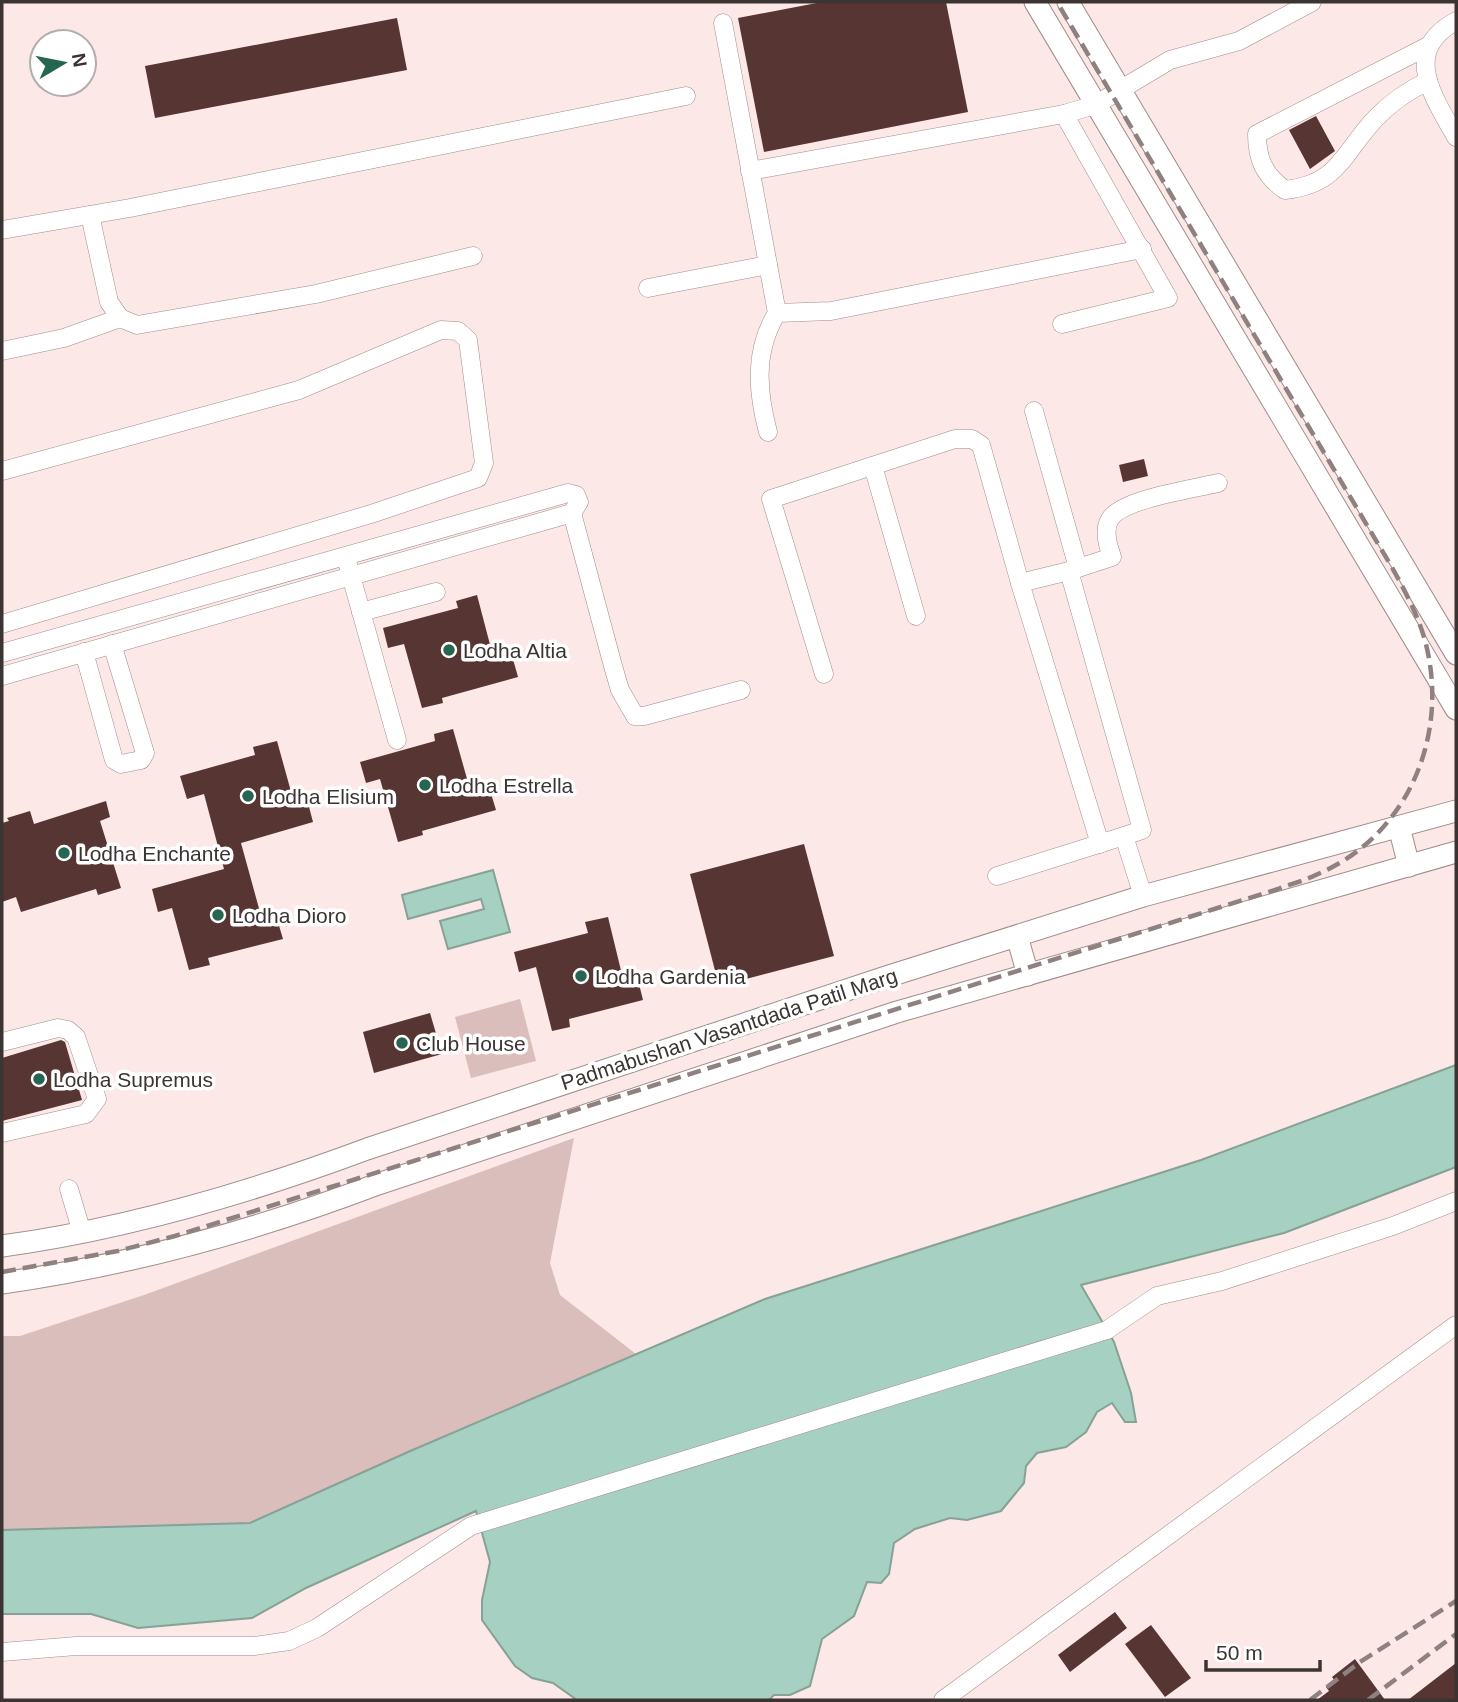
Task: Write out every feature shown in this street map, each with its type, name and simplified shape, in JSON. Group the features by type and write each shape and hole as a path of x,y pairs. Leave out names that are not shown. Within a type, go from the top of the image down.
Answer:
{"main road":[{"path":"1035,2 1456,709"},
{"path":"1068,2 1456,654"},
{"path":"1372,569 1395,553"},
{"name":"Padmabushan Vasantdada Patil Marg","path":"2,1246 82,1233 287,1179 367,1149 1143,896 1456,811"},
{"path":"1399,827 1409,866"},
{"name":"Padmabushan Vasantdada Patil Marg","path":"2,1283 117,1263 298,1214 378,1184 845,1029 1456,852"},
{"path":"1017,936 1028,975"},
{"path":"976,949 986,987"}],"street":[{"path":"750,171 1063,114 1096,105 1170,60 1239,41 1311,2"},
{"path":"1428,81 1402,93 1374,120 1331,175 1303,188 1284,190 1270,179 1257,156 1257,134 1428,46 1442,29 1456,21"},
{"path":"723,23 777,313 766,331 760,356 759,398 768,432"},
{"path":"1428,46 1425,73 1456,137"},
{"path":"2,230 90,215 685,96"},
{"path":"1062,324 1168,298 1063,114"},
{"path":"90,215 105,289 120,318 137,325 316,294 473,256"},
{"path":"777,313 831,311 1142,249"},
{"path":"648,288 768,265"},
{"path":"2,351 64,338 120,318"},
{"path":"2,471 299,390 442,330 458,331 468,340 484,463 478,478 371,514 2,624"},
{"path":"997,876 1142,830 1034,411"},
{"path":"824,674 771,499 955,439 972,439 981,445 1100,844"},
{"path":"873,466 916,616"},
{"path":"1020,583 1112,557 1107,541 1108,522 1119,508 1218,482"},
{"path":"2,653 568,493 576,495 579,502 572,513 2,676"},
{"path":"572,513 620,690 635,716 644,716 741,690"},
{"path":"345,556 397,740"},
{"path":"361,612 436,592"},
{"path":"84,652 114,760 121,764 141,760 145,753 99,625"},
{"path":"1124,836 1143,896"},
{"path":"2,1042 58,1028 68,1030 76,1037 97,1100 86,1114 2,1133"},
{"path":"69,1189 82,1233"},
{"path":"2,1652 76,1646 254,1646 289,1640 317,1628 471,1526 1107,1330 1157,1296 1222,1281 1393,1226 1456,1201"},
{"path":"943,1700 1456,1325"}],"shaded area":[{"path":"493,870 510,932 448,949 440,921 484,909 481,899 408,919 402,895"},
{"path":"520,999 536,1061 471,1078 455,1017"},
{"path":"1456,1065 1456,1167 1284,1233 1081,1285 1114,1342 1131,1393 1136,1422 1125,1422 1112,1403 1097,1412 1086,1432 1066,1447 1037,1453 1026,1466 1024,1483 1001,1511 967,1520 950,1518 915,1529 894,1543 889,1574 881,1583 867,1582 854,1616 822,1639 810,1686 790,1695 774,1695 769,1700 577,1700 553,1683 532,1678 515,1666 482,1620 482,1600 490,1562 476,1511 306,1588 252,1618 138,1628 91,1614 2,1614 2,1530 250,1523 765,1299 1201,1160"},
{"path":"574,1138 550,1263 560,1295 636,1354 250,1523 2,1530 2,1336 20,1336 144,1295"}],"building":[{"path":"822,2 946,2 968,112 764,152 738,18"},
{"path":"397,18 407,70 155,118 145,66"},
{"path":"1316,116 1335,151 1310,169 1289,130"},
{"path":"1144,459 1148,476 1123,482 1119,465"},
{"name":"Lodha Altia","path":"477,595 493,656 511,652 518,677 442,698 443,703 422,708 404,644 388,648 383,628 458,608 456,601"},
{"name":"Lodha Estrella","path":"453,729 471,793 489,787 496,810 422,831 423,835 398,842 380,779 366,783 360,762 435,741 434,734"},
{"path":"277,741 295,806 308,803 313,822 241,843 263,923 277,919 283,939 208,958 210,965 189,970 172,908 158,912 152,889 224,869 204,794 187,799 180,776 255,755 253,747"},
{"name":"Lodha Enchante","path":"106,801 110,817 100,821 121,888 98,895 96,889 21,912 16,897 2,902 2,823 9,821 7,818 30,811 34,824"},
{"path":"804,844 834,956 719,986 690,874"},
{"name":"Lodha Gardenia","path":"608,917 625,987 639,984 643,1000 569,1019 570,1027 552,1031 536,967 519,972 514,952 588,933 585,922"},
{"name":"Club House","path":"430,1013 442,1054 374,1073 363,1032"},
{"name":"Lodha Supremus","path":"61,1040 65,1042 82,1100 2,1121 2,1058"},
{"path":"1115,1612 1127,1628 1070,1672 1058,1655"},
{"path":"1151,1625 1191,1678 1165,1697 1125,1644"},
{"path":"1355,1659 1385,1700 1317,1700 1329,1691 1326,1687 1335,1681 1332,1677"},
{"path":"1456,1663 1456,1700 1408,1700"}],"railway":[{"path":"2,1272 118,1251 175,1236 1278,889 1313,876 1350,856 1378,833 1400,806 1416,775 1427,742 1432,708 1431,672 1417,618 1390,564 1057,2"},
{"path":"1310,1700 1360,1662 1456,1601"},
{"path":"1368,1700 1456,1634"}],"place":[{"name":"Lodha Altia","path":"449,650"},
{"name":"Lodha Estrella","path":"425,785"},
{"name":"Lodha Elisium","path":"248,796"},
{"name":"Lodha Enchante","path":"64,853"},
{"name":"Lodha Dioro","path":"218,915"},
{"name":"Lodha Gardenia","path":"581,976"},
{"name":"Club House","path":"402,1043"},
{"name":"Lodha Supremus","path":"39,1079"}]}
